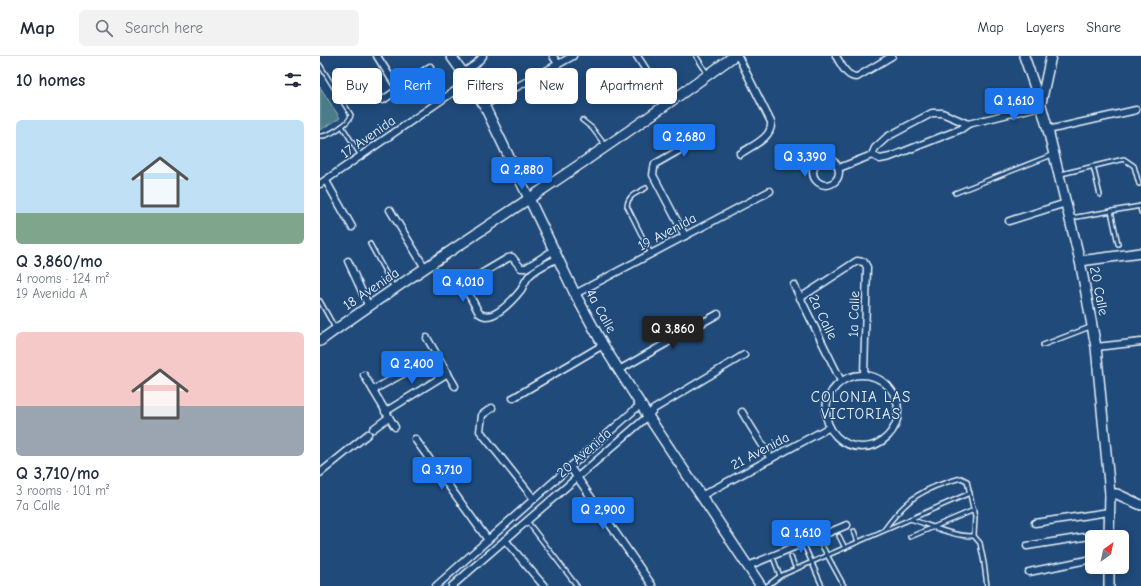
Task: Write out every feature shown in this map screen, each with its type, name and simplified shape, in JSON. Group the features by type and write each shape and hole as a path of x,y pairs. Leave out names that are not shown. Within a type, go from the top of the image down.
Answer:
{"street":[{"path":"377,56 390,76"},
{"name":"4a Calle","path":"451,56 459,68"},
{"path":"470,68 483,56"},
{"path":"553,56 558,64"},
{"path":"484,105 573,56"},
{"path":"637,56 645,68"},
{"name":"18 Avenida","path":"677,97 734,56"},
{"path":"738,56 771,122 772,128 768,135 740,154"},
{"path":"836,56 847,73 852,77 857,77 892,56"},
{"name":"20 Calle","path":"1024,56 1041,105 1054,154 1080,261 1096,347 1110,494 1109,530"},
{"path":"872,155 880,159 890,157 960,129 968,124 1041,105 1050,56"},
{"name":"17 Avenida","path":"320,184 453,93"},
{"path":"383,100 390,95"},
{"name":"18 Avenida","path":"320,341 369,306 668,104"},
{"name":"4a Calle","path":"484,105 575,294 603,345 640,404 761,586"},
{"path":"1048,130 1136,110"},
{"path":"839,168 872,155 875,148 887,137 932,113 942,113 968,124"},
{"path":"685,236 653,175 654,168 655,164 704,136"},
{"path":"822,159 833,160 839,168 839,177 836,181 829,185 821,184 814,176 813,168 822,159"},
{"path":"326,180 352,228"},
{"name":"19 Avenida","path":"575,294 770,191"},
{"path":"1009,221 1066,203"},
{"path":"390,210 425,268"},
{"path":"1080,261 1141,253"},
{"path":"556,254 532,273 521,289 499,312 492,316 482,316 478,313 466,289 466,284 469,281 508,258 512,257 521,268 526,268 556,254"},
{"path":"348,261 369,306"},
{"name":"1a Calle","path":"800,298 858,261 864,262 867,267 864,374"},
{"name":"2a Calle","path":"794,285 841,381"},
{"path":"619,370 718,314"},
{"path":"427,338 455,386"},
{"path":"1096,347 1141,342"},
{"path":"513,398 603,345"},
{"path":"373,390 437,355"},
{"name":"20 Avenida","path":"452,586 648,416 654,409 744,355"},
{"path":"373,430 387,415 448,374"},
{"path":"864,374 880,379 887,384 895,394 899,406 899,415 893,431 881,442 869,446 857,447 841,440 835,434 827,421 826,406 831,392 841,381 852,376 864,374"},
{"path":"364,375 395,427"},
{"name":"20 Avenida","path":"436,586 640,404"},
{"path":"492,408 482,415 480,421 480,431 534,499"},
{"path":"742,412 771,459"},
{"name":"21 Avenida","path":"701,496 830,427"},
{"path":"320,473 368,434"},
{"path":"415,439 488,540"},
{"path":"570,467 652,585"},
{"path":"1110,494 1117,494 1141,505"},
{"path":"1035,523 1109,512"},
{"path":"748,566 847,525"},
{"path":"1027,546 1085,538"},
{"path":"505,540 541,585"},
{"path":"1029,572 1085,560"},
{"path":"1109,574 1109,586"}],"lane":[{"path":"696,56 708,75"},
{"path":"320,65 350,112 351,117 350,120 342,126 325,136 320,136"},
{"path":"582,120 592,128 606,146"},
{"path":"342,126 361,157"},
{"path":"955,193 1054,154"},
{"path":"1059,175 1124,159 1134,166 1139,184"},
{"path":"1093,166 1100,195"},
{"path":"646,188 631,196 628,200 627,206 650,254"},
{"path":"1069,218 1140,206 1141,212"},
{"path":"1111,211 1118,244"},
{"path":"370,244 394,289"},
{"path":"320,301 336,330"},
{"path":"1043,345 1092,327"},
{"path":"883,531 896,513 905,504 921,493 944,482 964,478 967,481 974,510 974,536 980,543 987,586"},
{"path":"767,586 780,576 970,493"},
{"path":"910,537 974,510"},
{"path":"910,519 954,534 974,536"},
{"path":"527,521 577,586"},
{"path":"854,531 858,542"},
{"path":"839,536 844,548"},
{"path":"820,542 844,586"},
{"path":"805,547 822,586"},
{"path":"791,557 796,570"},
{"path":"774,560 780,576"}],"green space":[{"path":"320,87 340,118 320,130"}],"district":[{"name":"COLONIA LAS VICTORIAS","path":"861,406"}]}
